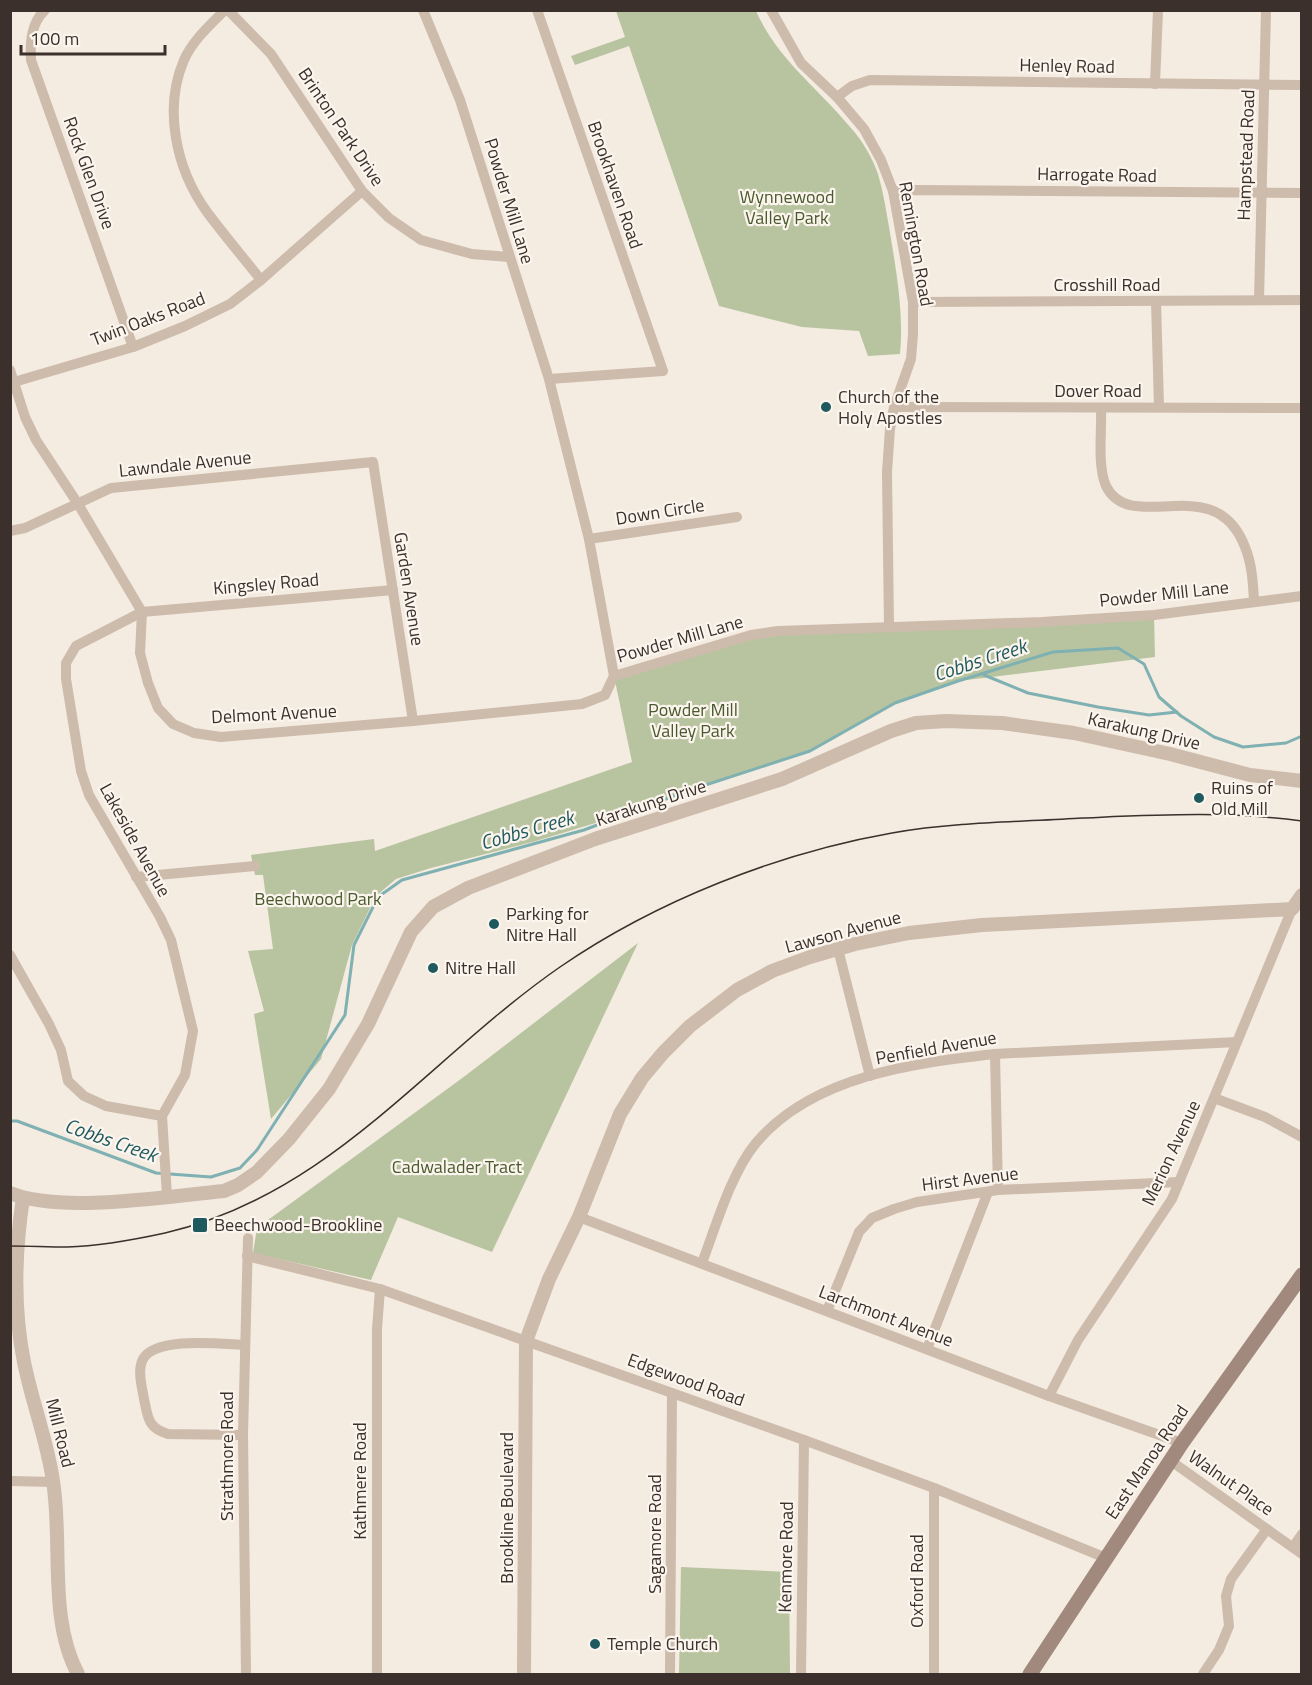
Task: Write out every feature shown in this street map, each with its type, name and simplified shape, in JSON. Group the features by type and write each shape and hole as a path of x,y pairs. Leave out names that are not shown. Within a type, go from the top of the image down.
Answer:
{"main road":[{"name":"East Manoa Road","path":"1030,1674 1182,1443 1302,1275"}],"street":[{"name":"Rock Glen Drive","path":"45,10 40,15 30,40 31,60 133,347"},
{"name":"Brinton Park Drive","path":"226,10 271,54 362,190 389,218 421,240 472,254 509,257"},
{"path":"226,10 202,32 184,59 173,98 175,138 185,173 206,210 261,280"},
{"name":"Powder Mill Lane","path":"423,10 460,100 549,379 589,539 614,676 751,635 778,631 1042,622 1154,615 1302,596"},
{"name":"Brookhaven Road","path":"537,10 663,371 549,379"},
{"name":"Remington Road","path":"771,10 801,63 837,97 864,129 881,160 893,191 913,302 913,334 911,359 894,407 890,429 887,472 889,627"},
{"path":"1155,84 1158,10"},
{"name":"Hampstead Road","path":"1259,300 1266,10"},
{"name":"Henley Road","path":"837,97 852,86 870,80 1302,85"},
{"name":"Twin Oaks Road","path":"14,382 133,347 185,326 230,304 261,280 362,190"},
{"name":"Harrogate Road","path":"893,191 1302,193"},
{"name":"Crosshill Road","path":"913,302 1302,300"},
{"path":"1156,301 1159,407"},
{"path":"10,370 25,417 36,440 78,504 142,612"},
{"name":"Dover Road","path":"894,407 1302,408"},
{"path":"1101,408 1102,468 1110,491 1118,500 1134,507 1190,505 1205,508 1222,516 1241,537 1246,548 1252,575 1254,601"},
{"name":"Lawndale Avenue","path":"10,531 25,528 78,504 93,494 111,488 373,462"},
{"name":"Garden Avenue","path":"373,462 413,721"},
{"name":"Down Circle","path":"589,539 736,517"},
{"name":"Kingsley Road","path":"142,612 393,590"},
{"name":"Delmont Avenue","path":"142,612 140,653 158,708 173,724 194,733 221,737 582,704 605,695 614,676"},
{"name":"Lakeside Avenue","path":"142,612 76,646 66,663 66,679 81,771 89,795 171,940 193,1031 185,1075 162,1116"},
{"name":"Karakung Drive","path":"17,1196 66,1202 166,1191 224,1191 238,1185 257,1172 289,1139 329,1089 368,1024 411,932 433,907 468,888 595,839 782,779 891,731 916,723 946,721 1002,723 1074,733 1170,754 1250,775 1302,781"},
{"path":"136,876 255,866"},
{"path":"1292,909 1302,895"},
{"name":"Lawson Avenue","path":"526,1341 549,1279 579,1217 620,1114 642,1078 663,1053 690,1026 737,990 772,971 810,957 909,933 982,925 1292,909"},
{"name":"Merion Avenue","path":"1049,1396 1078,1340 1172,1199 1292,909"},
{"path":"838,949 870,1076"},
{"path":"10,955 49,1023 61,1050 68,1081 84,1096 106,1106 162,1116 166,1191"},
{"name":"Penfield Avenue","path":"702,1263 727,1197 756,1143 796,1108 820,1094 890,1070 995,1054 1237,1042"},
{"path":"927,1349 993,1191 995,1054"},
{"path":"1214,1098 1265,1117 1302,1137"},
{"name":"Hirst Avenue","path":"827,1311 860,1232 873,1218 894,1209 918,1202 993,1191 1179,1182"},
{"name":"Mill Road","path":"17,1196 16,1265 24,1361 54,1482 60,1610 66,1642 78,1674"},
{"name":"Larchmont Avenue","path":"579,1217 1049,1396 1182,1443"},
{"name":"Strathmore Road","path":"246,1674 243,1435 248,1238"},
{"name":"Edgewood Road","path":"247,1256 380,1289 934,1488 1106,1558"},
{"name":"Kathmere Road","path":"376,1674 377,1329 380,1289"},
{"name":"Brookline Boulevard","path":"524,1674 526,1341"},
{"path":"243,1435 168,1434 157,1430 148,1419 140,1377 142,1360 150,1351 170,1344 245,1345"},
{"name":"Sagamore Road","path":"670,1674 672,1393"},
{"name":"Kenmore Road","path":"801,1674 804,1440"},
{"name":"Walnut Place","path":"1171,1461 1297,1551"},
{"path":"10,1481 54,1482"},
{"name":"Oxford Road","path":"934,1488 934,1674"},
{"path":"1203,1674 1219,1650 1229,1626 1226,1596 1231,1579 1267,1529"},
{"path":"1297,1551 1302,1534"}],"green space":[{"name":"Wynnewood Valley Park","path":"616,11 756,11 775,44 787,59 859,137 876,168 897,275 901,323 900,354 868,356 859,331 802,327 719,306 629,46 575,65 571,56 625,37"},
{"name":"Powder Mill Valley Park","path":"1154,615 1155,657 958,681 895,703 810,751 642,809 396,879 376,896 352,945 321,1059 271,1119 254,1014 264,1011 248,951 273,949 263,875 255,875 251,855 374,839 375,851 632,762 614,676 751,635"},
{"name":"Cadwalader Tract","path":"638,943 492,1252 398,1217 371,1280 253,1253 257,1228 465,1076"},
{"path":"681,1567 789,1572 790,1674 679,1674"}],"waterway":[{"name":"Cobbs Creek","path":"10,1121 17,1121 156,1173 211,1177 240,1168 257,1150 345,1015 354,945 378,897 402,880 584,830 684,792 810,751 895,703 1053,652 1118,648 1144,664 1159,697 1181,716 1214,737 1243,747 1286,743 1302,736"},
{"name":"Cobbs Creek","path":"984,675 1028,693 1098,707 1149,715 1177,712"}],"tram line":[{"path":"10,1246 92,1245 165,1233 224,1214 278,1188 328,1156 375,1120 465,1042 560,967 636,921 677,901 762,867 849,842 916,829 963,824 1192,815 1247,816 1302,821"}],"place":[{"name":"Church of the Holy Apostles","path":"826,407"},
{"name":"Ruins of Old Mill","path":"1199,798"},
{"name":"Parking for Nitre Hall","path":"494,924"},
{"name":"Nitre Hall","path":"433,968"},
{"name":"Beechwood-Brookline","path":"200,1225"},
{"name":"Temple Church","path":"595,1644"}],"park label":[{"name":"Beechwood Park","path":"318,899"}]}
